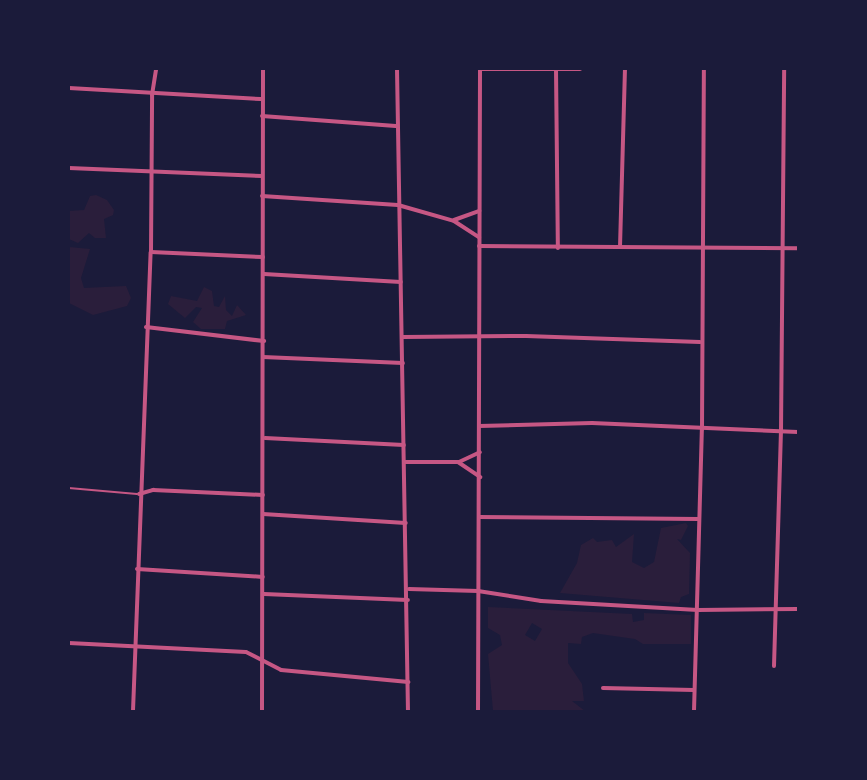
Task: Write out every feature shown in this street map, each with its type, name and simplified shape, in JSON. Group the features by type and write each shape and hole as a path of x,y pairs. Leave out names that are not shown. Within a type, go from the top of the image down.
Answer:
{"street":[{"path":"133,711 139,494 151,252 152,95 156,69"},
{"path":"262,711 265,438 261,99 263,69"},
{"path":"397,69 396,126 403,337 410,711"},
{"path":"478,711 480,69 580,69"},
{"path":"556,69 558,248"},
{"path":"620,247 625,69"},
{"path":"694,711 702,429 700,342 704,69"},
{"path":"774,666 773,609 781,432 784,69"},
{"path":"69,88 152,95 261,99"},
{"path":"262,116 396,126"},
{"path":"69,168 262,177"},
{"path":"262,196 398,205 454,220 479,237"},
{"path":"454,220 479,211"},
{"path":"479,246 798,248"},
{"path":"151,252 263,257"},
{"path":"264,274 400,282"},
{"path":"146,327 264,340"},
{"path":"403,337 700,342"},
{"path":"263,357 403,363"},
{"path":"479,426 592,423 798,432"},
{"path":"265,438 404,444"},
{"path":"405,462 458,462 480,452"},
{"path":"458,462 480,477"},
{"path":"139,494 153,490 263,495"},
{"path":"263,514 406,523"},
{"path":"479,517 699,519"},
{"path":"137,569 262,577"},
{"path":"409,589 478,591 541,601 698,610 798,609"},
{"path":"264,594 408,600"},
{"path":"69,643 246,652 281,670 408,682"},
{"path":"603,688 694,690"}],"lane":[{"path":"69,488 139,494"}],"shaded area":[{"path":"96,195 107,200 114,210 113,215 104,219 106,238 95,238 89,233 78,243 69,239 69,211 84,210 90,196"},
{"path":"69,247 90,249 81,278 84,288 126,286 131,298 127,306 93,315 69,303"},
{"path":"204,287 212,291 214,306 219,307 225,296 226,310 232,316 237,305 246,315 227,321 225,329 201,329 193,322 202,308 196,307 185,318 168,304 171,296 197,301"},
{"path":"686,523 688,526 681,540 677,539 690,553 689,594 681,597 679,603 560,593 577,563 581,545 593,538 597,542 612,540 616,547 634,534 632,562 644,568 654,562 661,528"},
{"path":"488,607 632,614 633,622 644,620 644,613 691,615 691,644 643,644 635,639 593,633 582,637 581,644 568,643 568,663 582,684 584,701 572,701 585,711 493,711 488,654 502,645 500,635 488,628","holes":["532,623 542,629 535,641 525,635"]}]}
